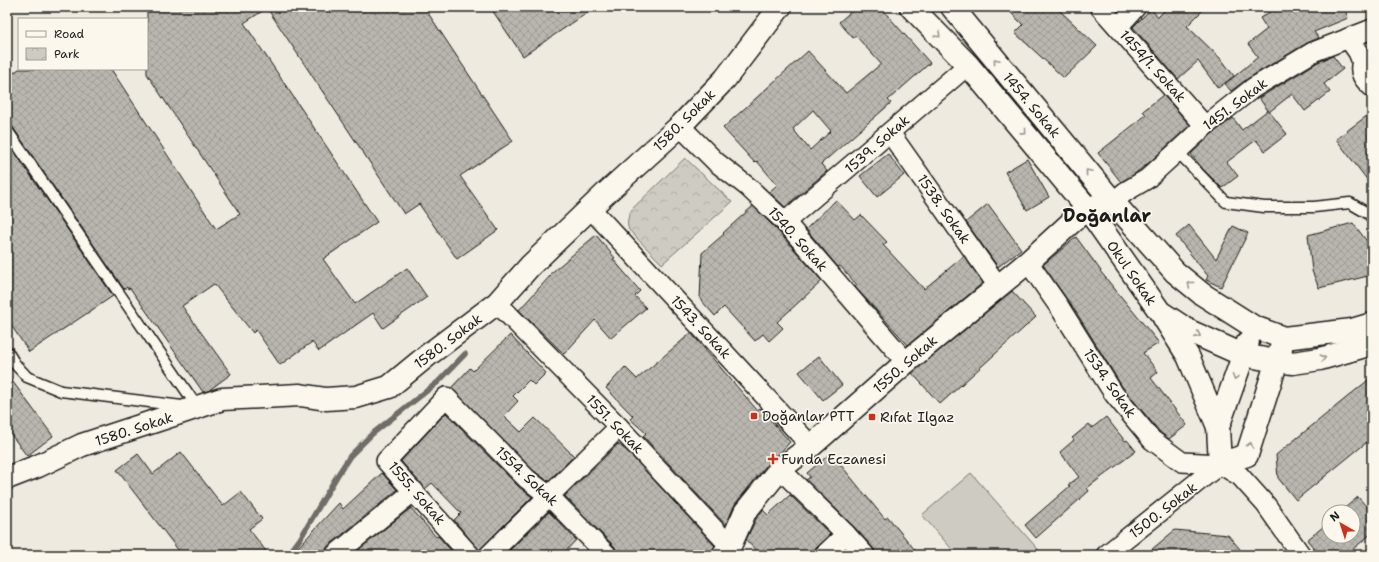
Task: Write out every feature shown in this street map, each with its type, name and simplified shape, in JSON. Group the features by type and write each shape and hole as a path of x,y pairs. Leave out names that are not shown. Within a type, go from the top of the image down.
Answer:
{"main road":[{"name":"1580. Sokak","path":"7,478 38,466 82,445 222,399 300,395 326,399 356,397 389,386 497,303 530,266 604,195 680,126 725,79 780,7"},
{"name":"Okul Sokak","path":"911,7 968,65 1087,208 1160,312 1189,331 1243,355 1276,361 1293,363 1320,359 1372,344"},
{"name":"1454. Sokak","path":"952,7 1113,202"},
{"name":"1550. Sokak","path":"727,550 746,512 780,469 811,446 906,362 1028,262 1087,208 1113,202"},
{"path":"1113,202 1174,272 1202,294 1254,327 1284,338 1352,330 1372,324"},
{"path":"1160,312 1188,356 1218,427 1220,464 1247,455 1284,338"},
{"path":"1218,427 1254,327"}],"street":[{"name":"1454/1. Sokak","path":"1100,7 1205,126"},
{"path":"1118,27 1136,7"},
{"name":"1451. Sokak","path":"1113,202 1125,192 1147,178 1205,126 1253,88 1313,52 1372,29"},
{"path":"1348,38 1358,52 1362,62 1360,68 1362,76 1372,87"},
{"name":"1539. Sokak","path":"785,222 968,65"},
{"name":"1540. Sokak","path":"680,126 716,162 748,187 785,222 906,362"},
{"name":"1538. Sokak","path":"890,133 998,286"},
{"name":"1543. Sokak","path":"591,208 811,446"},
{"name":"1534. Sokak","path":"1028,262 1060,308 1114,394 1152,440 1182,462 1220,464"},
{"name":"1551. Sokak","path":"497,303 619,427 727,550"},
{"name":"1555. Sokak","path":"446,397 386,460 470,555"},
{"name":"1554. Sokak","path":"446,397 527,479 549,496 607,555"},
{"path":"489,555 619,427"},
{"path":"1220,464 1240,476 1261,499 1301,555"},
{"name":"1500. Sokak","path":"1106,555 1220,464"},
{"path":"780,469 846,534 865,555"},
{"path":"334,555 414,491"},
{"path":"824,555 846,534"}],"lane":[{"path":"7,130 198,408"},
{"path":"1177,151 1226,202 1271,207 1314,207 1350,203 1372,217"},
{"path":"7,351 15,364 27,377 61,391 198,408"}],"green space":[{"path":"685,158 732,202 662,264 629,230 629,215 632,209"},
{"path":"971,473 1043,555 957,555 922,515"}],"building":[{"path":"147,7 424,7 513,141 460,176 498,230 457,259 419,204 404,214 267,8 244,23 377,222 323,259 355,304 407,268 427,297 383,328 373,313 319,351 312,342 280,365 256,330 253,333 214,284 182,306 231,374 208,391 203,392 130,288 128,289 127,287 124,289 12,126 7,124 7,77 18,70 112,70 216,229 240,214 147,74"},
{"path":"490,7 596,7 523,56"},
{"path":"856,7 880,7 930,63 888,100 891,103 821,164 827,171 785,207 769,192 777,185 757,161 755,163 723,128 808,51 846,93 881,64 856,36 853,38 839,22","holes":["813,110 831,131 810,150 793,129"]},
{"path":"1005,7 1056,7 1097,46 1064,78 1015,33 1023,25"},
{"path":"1168,7 1206,7 1187,26 1222,60 1234,76 1218,88 1198,61 1178,79 1133,27 1151,9 1158,17"},
{"path":"1278,7 1344,7 1348,18 1314,32 1319,38 1307,43 1247,79 1231,91 1225,84 1258,57 1248,44 1267,29 1260,18"},
{"path":"1333,56 1343,69 1324,84 1330,92 1305,111 1292,94 1269,112 1259,98 1318,62"},
{"path":"1163,95 1190,125 1151,161 1121,182 1098,153 1146,115 1143,111"},
{"path":"1268,110 1287,134 1265,151 1256,140 1227,162 1238,176 1222,188 1203,169 1191,154 1212,134 1233,118 1242,130"},
{"path":"1372,112 1372,186 1336,139"},
{"path":"7,141 113,296 29,352 7,319"},
{"path":"888,154 904,175 877,197 860,176"},
{"path":"1027,159 1049,197 1027,210 1005,172"},
{"path":"836,200 855,220 861,215 887,242 883,245 924,289 964,256 983,283 908,345 855,287 857,285 840,266 838,267 806,229"},
{"path":"988,204 1021,249 998,267 966,222"},
{"path":"753,206 777,230 822,281 777,322 783,328 769,341 763,334 755,341 724,307 715,316 700,299 702,253"},
{"path":"1353,223 1372,248 1372,275 1319,288 1312,271 1308,235"},
{"path":"1189,225 1216,259 1233,226 1248,233 1221,287 1206,280 1208,276 1176,236"},
{"path":"596,235 615,258 613,259 640,291 635,296 646,308 611,338 595,320 564,354 519,310 551,275 550,274"},
{"path":"1076,237 1100,271 1159,343 1143,353 1158,372 1151,378 1187,425 1169,439 1160,432 1123,388 1076,312 1043,265"},
{"path":"1012,291 1036,317 940,404 912,373"},
{"path":"691,333 757,410 760,408 790,442 770,461 735,504 726,525 643,436 646,433 630,419 633,416 606,388 625,367 637,379"},
{"path":"510,335 546,373 534,385 529,380 513,396 518,401 504,416 521,432 535,418 574,456 548,481 534,471 451,388 470,368 473,371"},
{"path":"819,356 842,385 823,400 799,372"},
{"path":"7,374 53,436 27,456 7,429"},
{"path":"1372,377 1372,438 1296,500 1278,478 1276,455"},
{"path":"446,413 519,487 532,497 479,550 454,520 461,513 432,483 425,489 401,461"},
{"path":"1106,417 1125,441 1127,440 1136,451 1087,488 1089,491 1036,538 1025,525 1070,486 1068,485 1079,477 1060,452 1074,440 1072,438 1089,424 1092,428"},
{"path":"618,444 627,451 715,546 711,555 618,555 615,547 565,496"},
{"path":"181,452 223,506 241,492 262,519 249,529 269,555 182,555 117,470 138,454 153,474"},
{"path":"831,453 885,519 888,517 919,555 876,555 873,548 854,527 806,480 810,477 807,473"},
{"path":"382,473 397,490 328,546 324,555 291,555 339,503 343,509"},
{"path":"790,495 830,534 816,547 813,555 760,555 746,540 756,519 763,510 768,515"},
{"path":"1358,497 1372,513 1372,533 1361,542 1361,504 1350,504"},
{"path":"411,508 436,537 438,536 455,555 352,555"},
{"path":"549,512 576,540 562,555 505,555"},
{"path":"1321,529 1321,544 1359,544 1346,555 1320,555 1307,540"},
{"path":"1175,530 1228,535 1245,555 1145,555"}],"waterway":[{"path":"288,555 300,539 350,456 372,434 438,382 465,354"}],"place":[{"name":"Doğanlar PTT","path":"754,416"},
{"name":"Rıfat Ilgaz","path":"872,417"},
{"name":"Funda Eczanesi","path":"773,459"}],"district":[{"name":"Doğanlar","path":"1107,216"}]}
